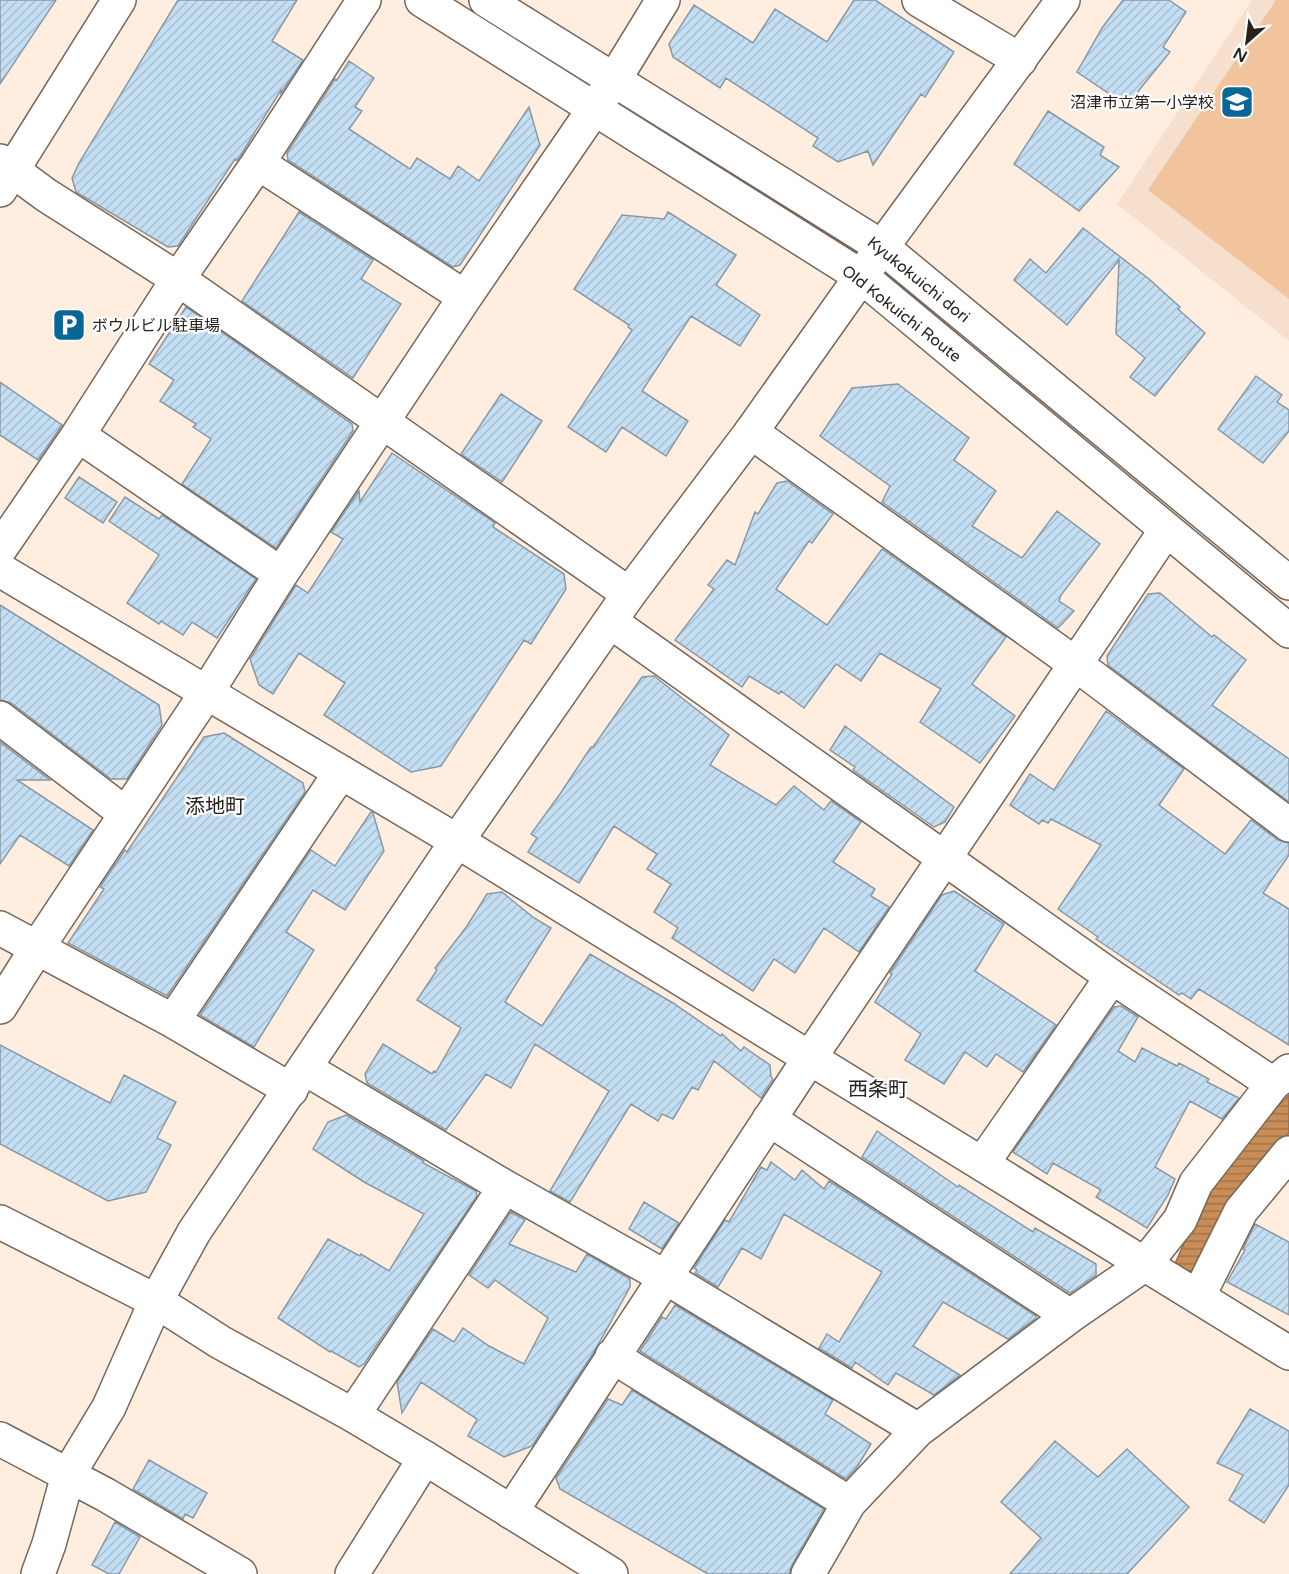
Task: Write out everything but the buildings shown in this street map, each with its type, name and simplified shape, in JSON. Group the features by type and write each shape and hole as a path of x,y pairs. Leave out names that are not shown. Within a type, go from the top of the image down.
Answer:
{"street":[{"path":"119,0 4,174 46,195 178,279 629,594"},
{"path":"0,549 78,435 178,279 258,163 364,0"},
{"name":"Old Kokuichi Route","path":"422,0 862,277 1289,631"},
{"name":"Kyukokuichi dori","path":"486,0 882,247 1289,583"},
{"path":"0,1007 207,692 281,574 383,424 465,297 614,80 663,0"},
{"path":"919,0 1020,60"},
{"path":"38,1574 68,1475 109,1407 156,1301 194,1233 457,841 629,594 751,432 882,247 1063,0"},
{"path":"258,163 465,297"},
{"path":"751,432 1077,665 1289,825"},
{"path":"78,435 281,574"},
{"path":"511,1512 809,1059 1166,530"},
{"path":"0,570 457,841 1289,1353"},
{"path":"611,622 1112,977 1281,1077 1196,1184 1180,1220 1144,1265 1070,1316 918,1430 849,1503 808,1574"},
{"path":"0,718 126,814"},
{"path":"173,1021 341,772"},
{"path":"0,928 173,1021 298,1079 505,1187 665,1277 918,1430"},
{"path":"982,1164 1112,977"},
{"path":"770,1119 1070,1316"},
{"path":"1198,1298 1241,1210 1289,1153"},
{"path":"353,1415 505,1187"},
{"path":"0,1222 156,1301 220,1342 353,1415 425,1458 611,1574"},
{"path":"612,1356 849,1503"},
{"path":"0,1440 105,1495 240,1574"},
{"path":"352,1574 425,1458"}],"shaded area":[{"name":"沼津市立第一小学校","path":"1252,0 1289,0 1289,341 1117,204"},
{"name":"沼津市立第一小学校","path":"1276,0 1289,0 1289,299 1148,190"},
{"path":"1289,1095 1289,1133 1237,1195 1197,1276 1175,1264 1192,1225 1203,1186"}],"place":[{"name":"沼津市立第一小学校","path":"1237,102"},
{"name":"ボウルビル駐車場","path":"69,325"}],"district":[{"name":"添地町","path":"215,806"},
{"name":"西条町","path":"878,1089"}]}
